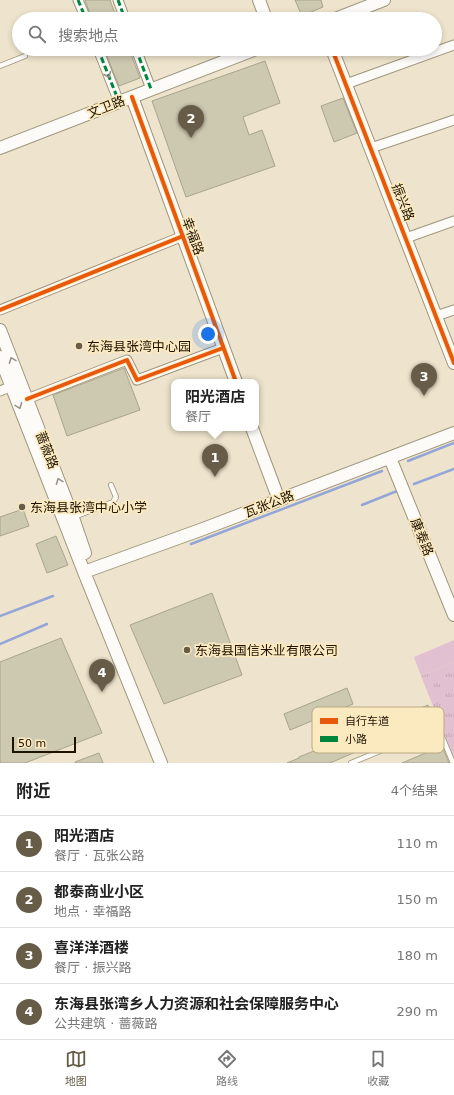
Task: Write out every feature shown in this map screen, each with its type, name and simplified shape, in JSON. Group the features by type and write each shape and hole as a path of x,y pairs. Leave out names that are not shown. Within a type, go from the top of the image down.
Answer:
{"street":[{"path":"78,0 83,12"},
{"path":"118,0 122,12"},
{"path":"259,0 263,12"},
{"path":"353,12 384,0"},
{"path":"442,49 454,45"},
{"path":"101,56 119,102"},
{"path":"139,56 151,90"},
{"name":"文卫路","path":"0,148 238,56"},
{"name":"振兴路","path":"335,56 454,363"},
{"path":"346,84 424,56"},
{"name":"幸福路","path":"132,97 235,379"},
{"path":"371,148 454,120"},
{"path":"406,238 454,221"},
{"path":"0,310 183,236"},
{"path":"436,316 454,310"},
{"name":"蔷薇路","path":"0,330 73,518 85,554 84,572"},
{"path":"27,399 127,360 137,380 223,348"},
{"name":"蔷薇路","path":"0,357 161,763"},
{"path":"0,392 12,386"},
{"path":"253,431 279,500"},
{"name":"瓦张公路","path":"84,572 203,529 454,433"},
{"name":"康泰路","path":"390,458 454,615"}],"lane":[{"path":"0,66 25,56"},
{"path":"73,518 113,502 116,497 111,485"},
{"path":"444,741 453,763"},
{"path":"351,763 375,753"}],"green space":[{"path":"454,640 454,662 421,676 414,657"},
{"path":"454,662 454,758 444,733 444,707 433,707 421,676"}],"building":[{"path":"85,0 110,0 114,12 89,12"},
{"path":"295,0 321,0 323,7 311,12 300,12"},
{"path":"107,56 132,56 140,78 119,86"},
{"path":"265,61 280,103 243,117 249,135 262,130 275,166 186,197 152,101"},
{"path":"343,98 357,133 334,142 321,106"},
{"path":"124,368 140,410 67,436 53,395"},
{"path":"23,509 29,526 0,536 0,517"},
{"path":"56,536 68,565 47,573 36,544"},
{"name":"东海县国信米业有限公司","path":"212,593 242,675 164,704 130,625"},
{"path":"61,638 102,733 25,763 0,763 0,662"},
{"path":"347,688 353,704 346,707 312,707 312,721 290,730 284,714"},
{"path":"444,751 449,763 402,763 426,753 444,753"},
{"path":"312,752 312,753 353,753 330,763 287,763"},
{"path":"99,753 103,763 75,763 75,762"}],"waterway":[{"path":"408,461 454,443"},
{"path":"414,484 454,469"},
{"path":"191,544 382,471"},
{"path":"362,505 397,491"},
{"path":"0,616 53,596"},
{"path":"0,644 47,624"}],"marked path":[{"path":"78,0 83,12"},
{"path":"118,0 122,12"},
{"path":"101,56 119,102"},
{"path":"139,56 151,89"}],"cycle path":[{"path":"335,56 454,363"},
{"path":"132,97 235,379"},
{"path":"0,310 183,236"},
{"path":"27,399 127,360 137,380 223,348"}],"place":[{"name":"都泰商业小区","path":"191,138"},
{"name":"东海县张湾中心园","path":"79,346"},
{"name":"喜洋洋酒楼","path":"424,396"},
{"name":"阳光酒店","path":"215,477"},
{"name":"东海县张湾中心小学","path":"22,507"},
{"name":"东海县国信米业有限公司","path":"187,650"},
{"name":"东海县张湾乡人力资源和社会保障服务中心","path":"102,692"}]}
